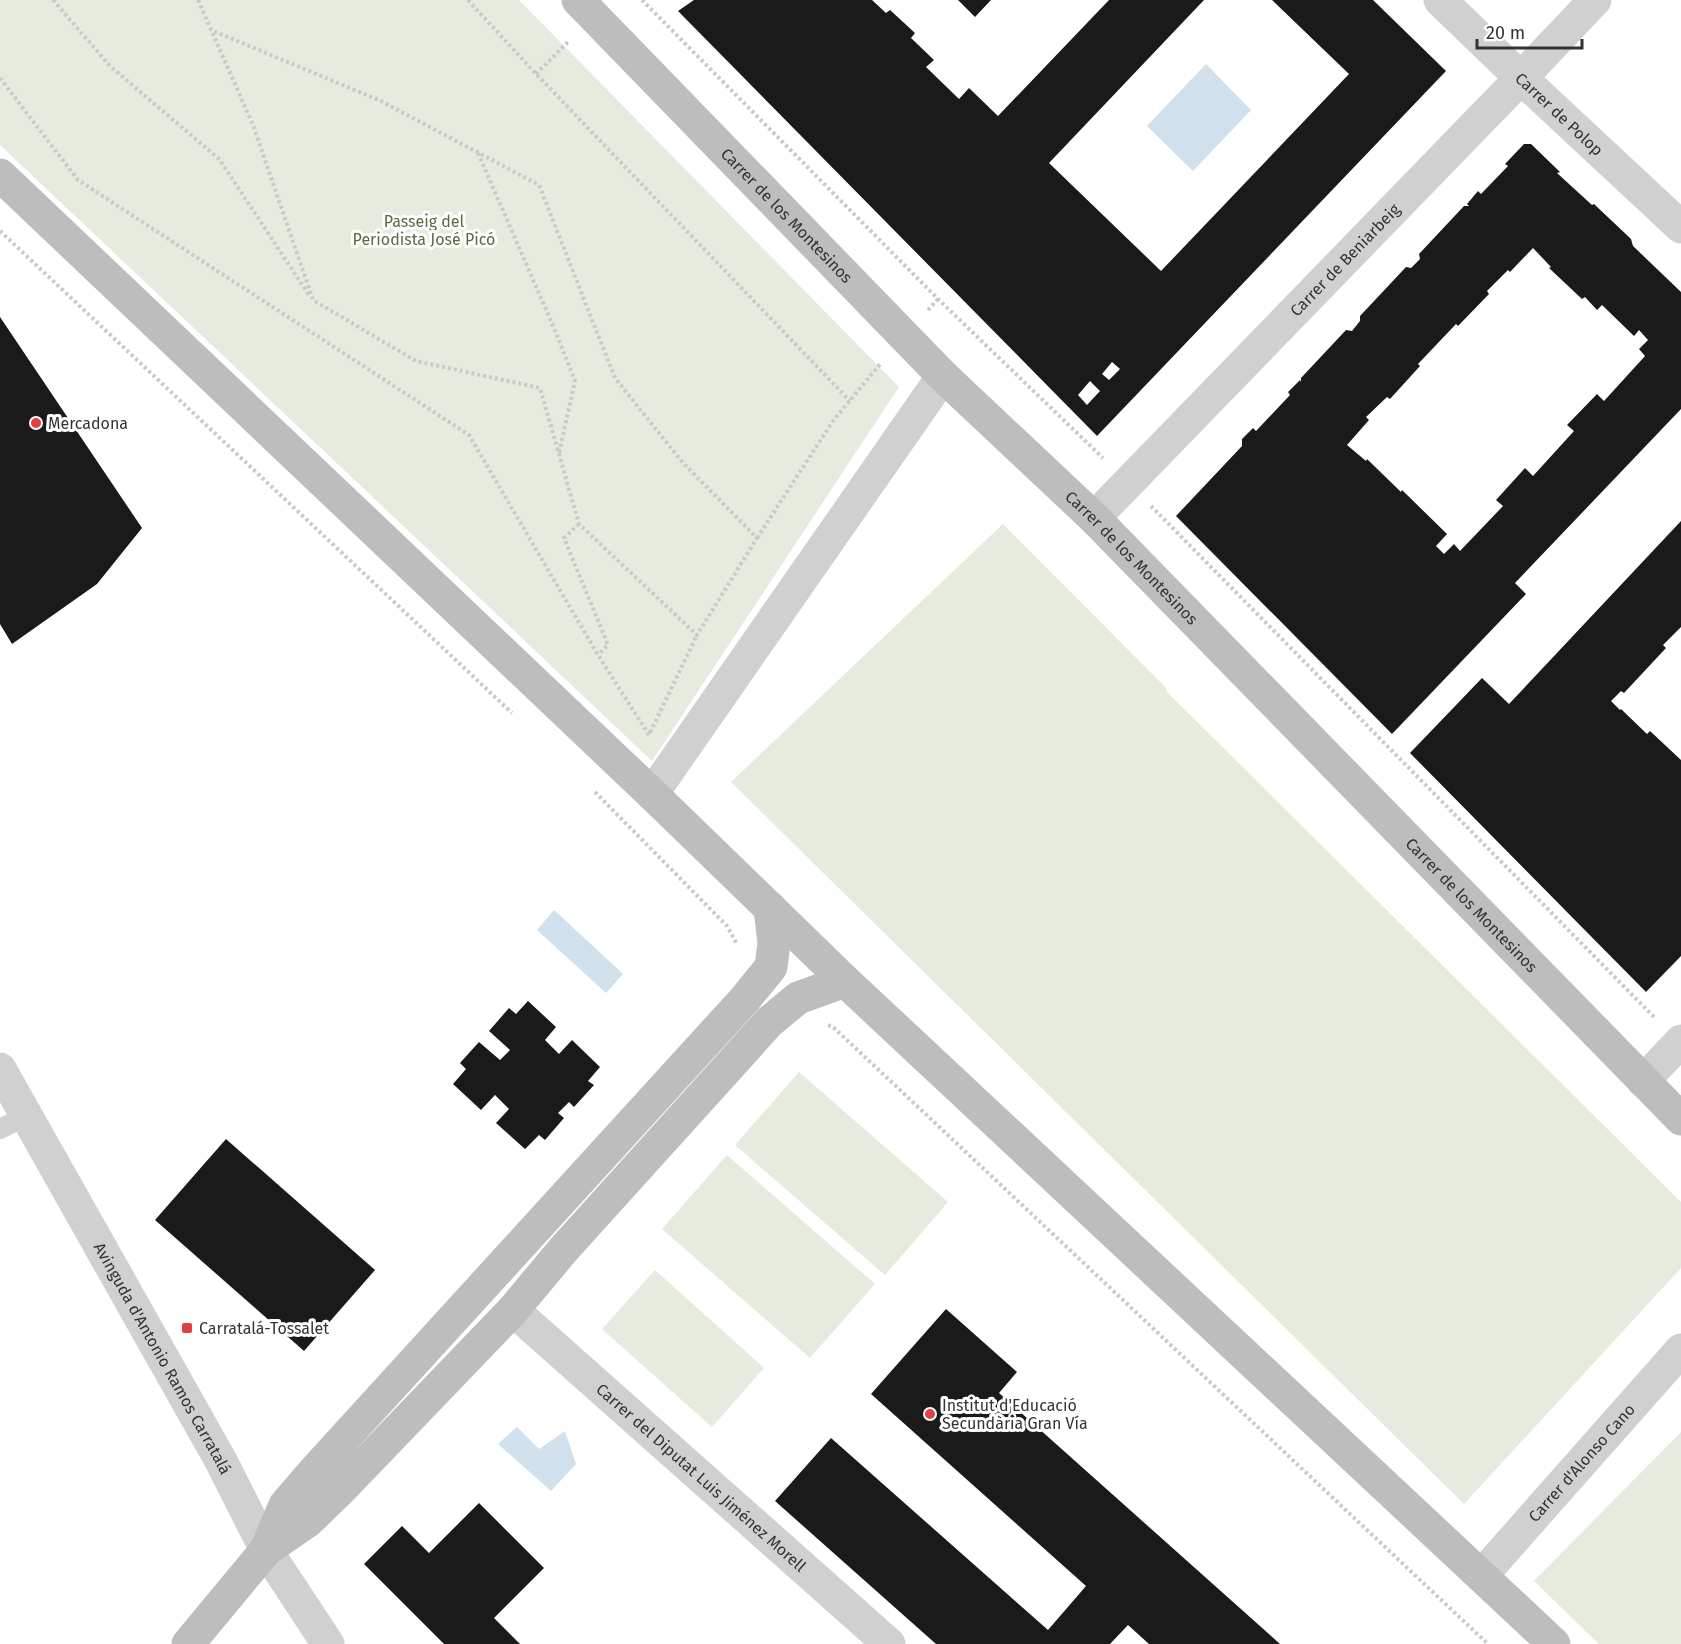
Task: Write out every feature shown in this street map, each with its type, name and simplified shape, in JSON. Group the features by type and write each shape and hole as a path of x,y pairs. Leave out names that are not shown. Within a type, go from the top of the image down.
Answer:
{"main road":[{"name":"Carrer de los Montesinos","path":"578,0 943,376 1094,518 1681,1119"},
{"path":"0,175 652,794 845,981 1554,1644"},
{"path":"266,1550 285,1505 316,1469 538,1228 745,999 771,967 774,943 770,908"},
{"path":"188,1644 266,1550 308,1521 339,1491 513,1310 563,1250 769,1022 798,998 845,981"}],"street":[{"name":"Carrer de Polop","path":"1440,0 1681,227"},
{"name":"Carrer de Beniarbeig","path":"1094,518 1595,0"},
{"path":"652,794 943,376"},
{"path":"1643,1081 1680,1042"},
{"name":"Avinguda d'Antonio Ramos Carratalá","path":"0,1069 13,1123 221,1461 266,1550 328,1644"},
{"name":"Carrer del Diputat Luis Jiménez Morell","path":"513,1310 889,1644"},
{"name":"Carrer d'Alonso Cano","path":"1482,1575 1681,1350"}],"path":[{"path":"53,0 110,66 219,159 313,300 416,361 540,388 579,524 697,635"},
{"path":"198,0 253,125 313,300"},
{"path":"468,0 536,74 850,401"},
{"path":"642,0 938,298 1128,483 1680,1042"},
{"path":"211,30 381,101 539,185 615,378 683,463 756,538"},
{"path":"0,78 78,180 469,435 598,655 649,735 697,635 756,538 833,421 904,335 938,298"},
{"path":"478,153 575,381 559,454"},
{"path":"579,524 564,538 608,645 598,655"}],"green space":[{"name":"Passeig del Periodista José Picó","path":"0,0 519,0 899,387 652,761 0,145"},
{"path":"1003,524 1167,689 1166,691 1681,1202 1681,1268 1464,1504 731,782"},
{"path":"799,1072 948,1202 885,1275 735,1145"},
{"path":"727,1155 875,1284 810,1358 662,1229"},
{"path":"655,1270 764,1368 712,1427 602,1329"},
{"path":"1681,1432 1681,1644 1599,1644 1534,1581"}],"water":[{"path":"1206,64 1251,110 1193,171 1147,126"},
{"path":"554,910 623,974 606,993 537,930"},
{"path":"517,1427 539,1449 565,1431 576,1464 551,1491 498,1444"}],"building":[{"path":"694,0 872,0 886,13 890,10 915,33 911,38 934,60 926,67 959,99 969,88 998,116 1109,0 1204,0 1049,163 1161,271 1349,74 1272,0 1373,0 1446,71 1097,436 678,11","holes":["1112,362 1120,369 1109,380 1102,374","1090,381 1100,391 1087,405 1078,395"]},
{"path":"958,0 991,0 975,17"},
{"path":"1524,144 1531,144 1560,172 1557,173 1631,239 1633,246 1681,292 1681,409 1515,583 1526,594 1392,734 1176,516 1242,446 1242,439 1253,428 1256,431 1290,395 1288,392 1300,380 1301,382 1301,378 1346,330 1352,331 1360,321 1360,316 1406,267 1411,268 1420,259 1419,254 1464,206 1469,206 1467,204 1478,191 1481,194 1508,166 1505,164","holes":["1533,248 1551,267 1549,268 1582,299 1585,297 1597,310 1602,305 1634,336 1639,330 1648,340 1639,349 1645,356 1604,401 1597,394 1567,425 1574,431 1533,476 1525,468 1496,500 1503,506 1460,551 1454,544 1444,554 1436,546 1447,534 1402,490 1401,492 1367,459 1366,461 1347,445 1369,420 1366,417 1387,397 1390,399 1420,366 1418,364 1456,324 1458,326 1489,294 1487,291 1508,270 1510,272"]},
{"name":"Mercadona","path":"0,317 142,528 97,584 12,644 0,624"},
{"path":"1681,521 1681,627 1663,645 1666,648 1624,693 1621,691 1611,701 1647,734 1650,731 1681,760 1681,956 1646,992 1410,753 1482,678 1509,704"},
{"path":"528,1001 556,1027 545,1040 559,1054 572,1040 600,1067 588,1081 594,1085 574,1107 569,1102 558,1113 564,1118 545,1140 539,1135 525,1149 496,1123 509,1109 495,1095 481,1110 453,1084 466,1069 460,1063 479,1042 500,1060 510,1050 489,1031 509,1008 516,1014"},
{"path":"226,1139 375,1270 304,1351 155,1220"},
{"path":"946,1309 1017,1372 999,1393 1280,1644 1149,1644 1128,1625 1110,1644 936,1644 775,1501 831,1438 1048,1630 1086,1586 871,1394"},
{"path":"479,1503 544,1568 494,1618 520,1644 444,1644 364,1564 402,1526 429,1553"}],"place":[{"name":"Mercadona","path":"36,423"},
{"name":"Carratalá-Tossalet","path":"187,1328"},
{"name":"Institut d'Educació Secundària Gran Vía","path":"930,1414"}]}
